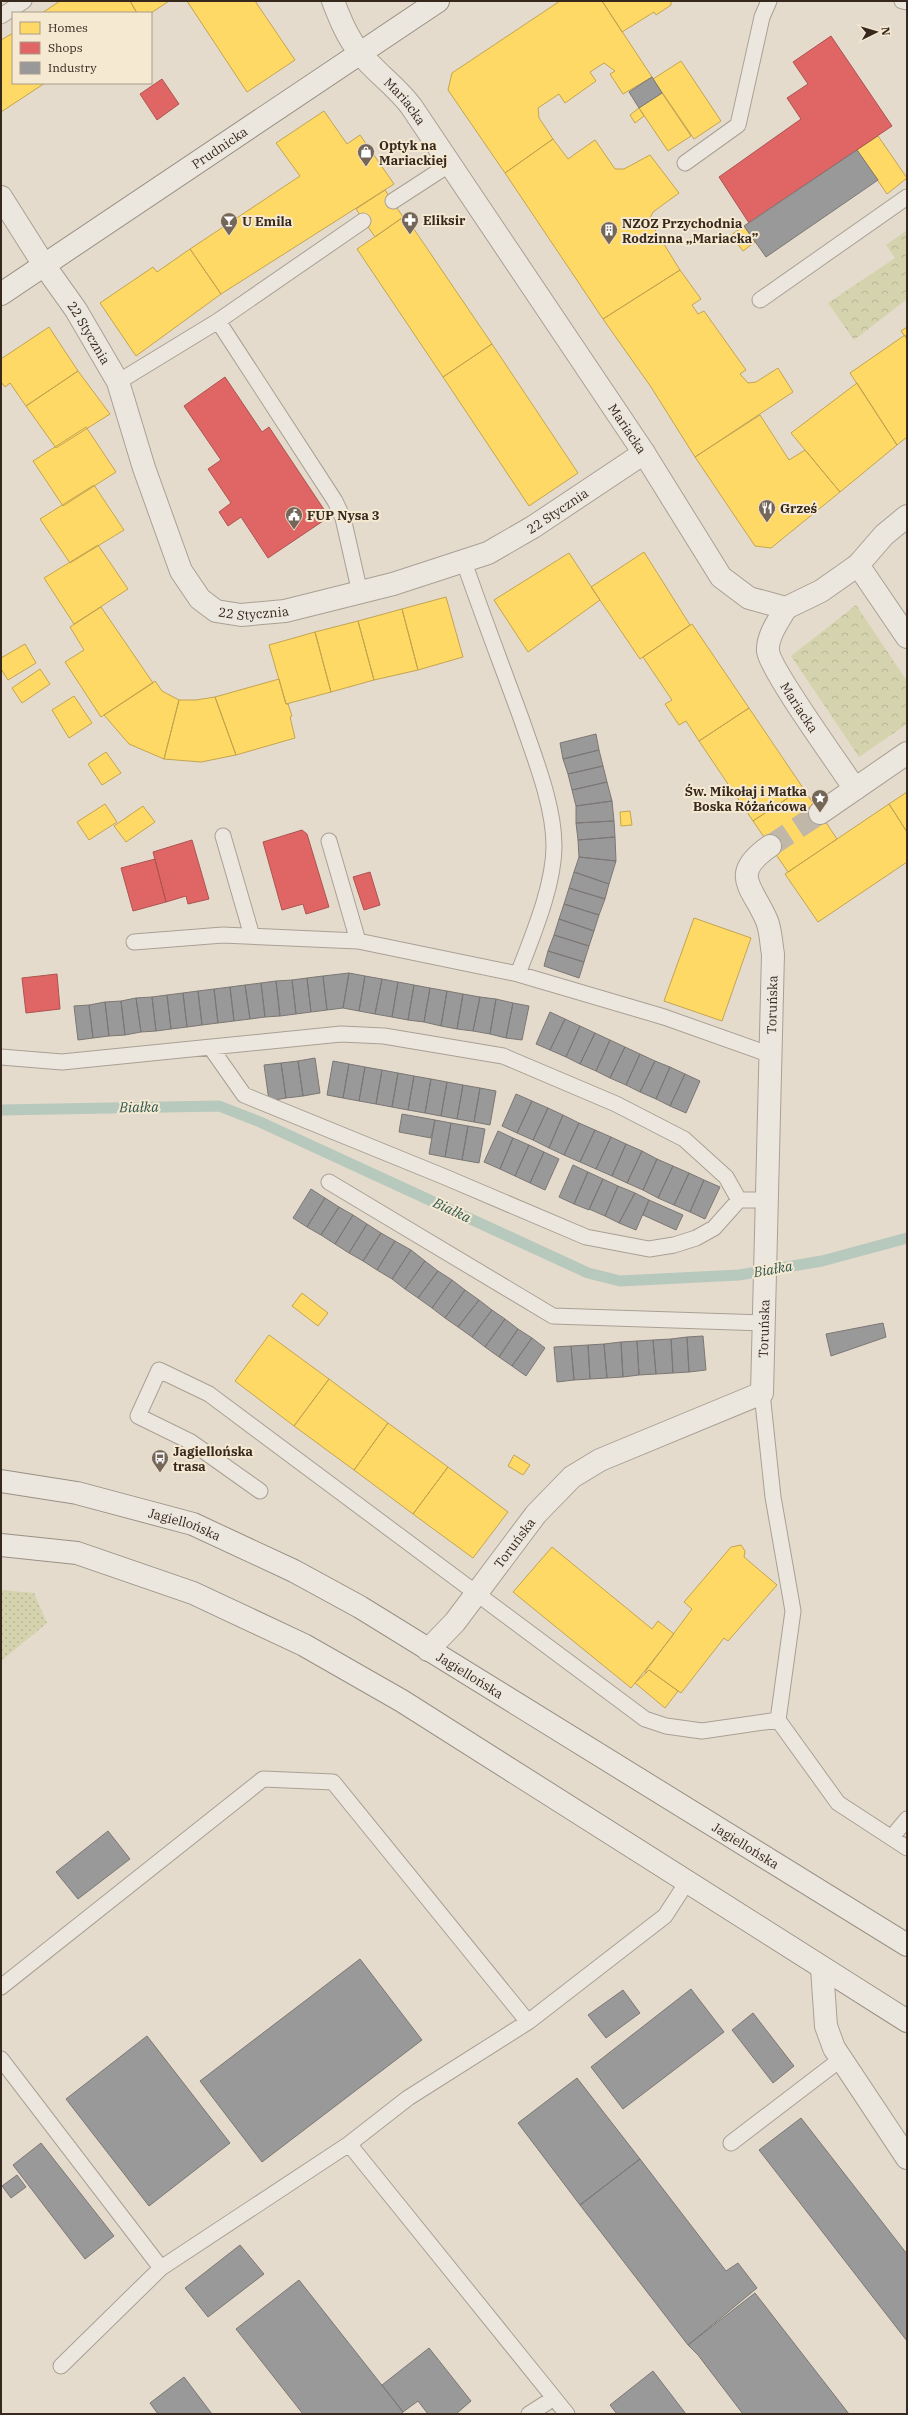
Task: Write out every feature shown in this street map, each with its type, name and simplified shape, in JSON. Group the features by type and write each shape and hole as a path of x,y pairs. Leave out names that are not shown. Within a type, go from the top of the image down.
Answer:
{"street":[{"name":"Mariacka","path":"333,1 344,29 360,53 399,91 450,164 547,311 644,453 721,577 749,598 786,608 772,633 768,651 778,673 855,789"},
{"name":"Prudnicka","path":"1,294 438,1"},
{"name":"22 Stycznia","path":"1,197 44,265 76,310 118,382 144,468 181,571 200,599 216,610 241,615 285,611 393,584 464,562 488,553 533,526 644,453"},
{"path":"786,608 821,591 858,564 884,535 907,516"},
{"path":"858,564 907,637"},
{"path":"820,813 907,753"},
{"name":"Toruńska","path":"428,1650 455,1622 536,1514 572,1477 600,1460 762,1393 773,954 768,922 747,884 747,874 751,861 770,846"},
{"name":"Jagiellońska","path":"1,1481 77,1493 193,1524 314,1582 360,1607 907,1945"},
{"path":"1,1545 76,1553 193,1593 304,1645 402,1702 907,2021"},
{"path":"822,1968 826,2026 834,2048 907,2158"}],"lane":[{"path":"1,16 24,1"},
{"path":"685,163 738,125 762,17 768,1"},
{"path":"902,1 907,2"},
{"path":"393,201 450,164"},
{"path":"760,300 907,197"},
{"path":"118,382 218,321 363,221"},
{"path":"218,321 335,501 343,518 360,592"},
{"path":"464,562 536,761 550,816 554,847 549,878 542,909 518,974"},
{"path":"222,836 252,936"},
{"path":"329,841 358,941"},
{"path":"134,942 223,935 358,941 518,974 664,1017 771,1055"},
{"path":"1,1057 62,1062 341,1034 384,1036 502,1056 616,1104 684,1139 726,1177 739,1200"},
{"path":"210,1048 244,1095 445,1176 586,1237 649,1249 674,1245 696,1238 714,1228 739,1200 766,1200"},
{"path":"329,1182 553,1316 765,1315"},
{"path":"260,1491 191,1442 138,1416 159,1370 209,1394 645,1719 666,1726 702,1731 778,1720"},
{"path":"762,1393 773,1498 793,1611 778,1720 838,1803 907,1848"},
{"path":"1,1987 263,1779 333,1782 528,2022"},
{"path":"892,1838 907,1819"},
{"path":"61,2366 161,2268 349,2144 408,2098 528,2022 665,1916 687,1882"},
{"path":"1,2059 161,2268"},
{"path":"731,2143 841,2059"},
{"path":"349,2144 567,2414"},
{"path":"529,2414 554,2398"}],"green space":[{"path":"907,230 907,299 854,340 828,303 895,258 886,245"},
{"path":"856,605 907,681 907,724 859,757 791,656"},
{"path":"1,1590 34,1593 47,1623 1,1661"}],"building: Homes":[{"path":"60,1 130,1 136,12 44,12"},
{"path":"130,1 169,1 152,12 136,12"},
{"path":"187,1 255,1 295,60 247,92"},
{"path":"560,1 602,1 652,77 623,94 610,74 615,71 604,63 590,72 596,81 565,103 559,94 538,108 539,118 553,139 505,173 448,90 452,73"},
{"path":"602,1 671,1 671,5 656,15 654,12 622,32"},
{"path":"12,34 12,84 43,84 1,112 1,40"},
{"path":"681,61 721,121 694,139 653,79"},
{"path":"662,93 691,136 668,151 639,108"},
{"path":"639,108 644,116 635,123 630,115"},
{"path":"324,111 347,144 360,135 394,184 221,294 190,249 300,176 276,143"},
{"path":"878,136 907,178 887,194 857,150"},
{"name":"NZOZ Przychodnia Rodzinna „Mariacka”","path":"553,139 568,159 595,140 615,169 624,169 650,155 679,193 653,212 649,220 680,270 603,319 505,173"},
{"path":"385,190 403,217 375,237 356,209"},
{"path":"405,216 492,344 443,377 357,249"},
{"path":"744,226 755,242 743,251 731,235"},
{"path":"190,249 221,294 136,356 100,303 153,267 157,272"},
{"path":"680,270 701,299 692,305 698,314 704,311 746,370 740,374 748,383 756,382 778,368 793,392 695,457 651,387 603,319"},
{"path":"49,327 78,371 26,406 10,383 5,387 1,382 1,359"},
{"path":"907,327 907,339 901,331"},
{"path":"905,335 907,339 907,437 897,445 850,373"},
{"path":"492,344 578,473 529,506 443,377"},
{"path":"78,371 110,414 56,448 26,406"},
{"path":"857,383 897,445 840,492 791,433"},
{"path":"760,415 789,460 805,450 840,492 771,548 755,546 695,457"},
{"path":"86,427 116,472 63,506 33,461"},
{"path":"94,485 124,530 70,563 40,519"},
{"path":"98,545 128,589 74,624 44,578"},
{"path":"644,552 690,625 640,659 591,587"},
{"path":"569,553 600,600 528,652 494,600"},
{"path":"446,597 463,657 418,670 402,609"},
{"path":"101,607 153,683 101,717 65,662 84,650 70,627"},
{"path":"402,609 418,670 374,680 358,621"},
{"path":"358,621 374,680 331,692 315,632"},
{"path":"692,624 749,708 699,741 686,721 679,725 665,704 672,700 643,657"},
{"path":"315,632 331,692 286,704 269,645"},
{"path":"25,644 36,663 8,680 1,669 1,658"},
{"path":"40,669 50,684 22,703 12,688"},
{"path":"279,679 286,704 288,704 292,716 290,717 295,738 236,755 215,697"},
{"path":"155,681 162,691 179,700 164,759 129,744 104,715"},
{"path":"74,696 92,723 69,738 52,710"},
{"path":"215,697 236,755 201,762 164,759 179,700 196,700"},
{"path":"749,708 803,788 753,821 699,741"},
{"path":"106,752 121,773 102,785 88,764"},
{"path":"803,788 837,839 788,872 753,821"},
{"path":"907,792 907,832 889,804"},
{"path":"105,804 117,822 89,840 77,822"},
{"path":"889,804 907,832 907,862 818,922 785,874"},
{"path":"143,806 155,822 126,842 114,826"},
{"path":"630,811 632,825 621,826 620,812"},
{"path":"694,918 751,938 722,1021 664,1001"},
{"path":"302,1293 328,1313 318,1326 292,1306"},
{"path":"269,1335 329,1379 294,1426 235,1381"},
{"path":"329,1379 388,1423 354,1470 294,1426"},
{"path":"388,1423 448,1467 413,1514 354,1470"},
{"path":"514,1455 530,1465 523,1475 508,1466"},
{"path":"448,1467 508,1512 473,1558 413,1514"},
{"path":"741,1545 745,1551 744,1557 777,1585 728,1641 724,1638 681,1693 649,1670 646,1673 645,1672 692,1609 684,1602 731,1547"},
{"path":"552,1547 652,1629 658,1621 674,1634 631,1688 513,1592"},
{"path":"649,1670 678,1691 665,1708 635,1683"}],"building: Shops":[{"path":"831,36 892,126 749,223 719,177 801,119 787,98 808,84 793,62"},
{"path":"162,79 179,104 157,120 140,94"},
{"path":"225,377 262,432 269,427 329,517 268,558 241,517 228,526 219,512 231,503 208,469 221,460 184,406"},
{"path":"302,830 307,834 329,907 306,914 303,904 282,910 263,842"},
{"path":"192,840 209,899 188,904 186,896 166,902 153,852"},
{"path":"155,859 166,902 133,911 121,868"},
{"path":"370,872 380,905 364,910 353,877"},
{"path":"57,974 60,1009 26,1013 22,978"}],"building: Industry":[{"path":"652,77 662,93 639,108 629,92"},
{"path":"857,150 878,180 766,257 744,226"},
{"path":"596,734 599,750 563,759 560,743"},
{"path":"599,750 603,766 568,774 563,759"},
{"path":"603,766 607,782 572,790 568,774"},
{"path":"607,782 612,801 576,806 572,790"},
{"path":"612,801 614,821 576,823 576,806"},
{"path":"614,821 615,837 578,840 576,823"},
{"path":"615,837 616,861 579,857 578,840"},
{"path":"579,857 616,861 609,884 574,872"},
{"path":"574,872 609,884 605,899 569,888"},
{"path":"569,888 605,899 599,915 564,904"},
{"path":"564,904 599,915 594,931 559,919"},
{"path":"559,919 594,931 589,946 554,935"},
{"path":"554,935 589,946 584,962 548,951"},
{"path":"548,951 584,962 579,978 544,966"},
{"path":"349,973 365,976 359,1011 343,1008"},
{"path":"349,973 343,1008 327,1010 323,976"},
{"path":"323,976 327,1010 311,1012 307,978"},
{"path":"365,976 382,979 375,1014 359,1011"},
{"path":"307,978 311,1012 296,1014 292,980"},
{"path":"382,979 398,982 392,1017 375,1014"},
{"path":"292,980 296,1014 280,1016 276,981"},
{"path":"276,981 280,1016 265,1017 261,983"},
{"path":"398,982 414,985 408,1020 392,1017"},
{"path":"261,983 265,1017 250,1019 245,985"},
{"path":"245,985 250,1019 234,1021 230,987"},
{"path":"414,985 430,988 424,1022 408,1020"},
{"path":"230,987 234,1021 218,1023 214,989"},
{"path":"430,988 447,991 441,1026 424,1022"},
{"path":"214,989 218,1023 202,1025 198,991"},
{"path":"198,991 202,1025 187,1027 183,993"},
{"path":"447,991 463,994 457,1029 441,1026"},
{"path":"183,993 187,1027 171,1029 167,995"},
{"path":"463,994 480,997 473,1031 457,1029"},
{"path":"167,995 171,1029 156,1031 152,997"},
{"path":"152,997 156,1031 141,1032 136,998"},
{"path":"480,997 496,999 490,1034 473,1031"},
{"path":"136,998 141,1032 125,1035 121,1001"},
{"path":"496,999 513,1003 506,1038 490,1034"},
{"path":"121,1001 125,1035 109,1036 105,1002"},
{"path":"105,1002 109,1036 93,1038 89,1005"},
{"path":"513,1003 529,1006 522,1040 506,1038"},
{"path":"89,1005 93,1038 78,1040 74,1006"},
{"path":"550,1012 565,1019 550,1050 536,1044"},
{"path":"565,1019 580,1026 566,1057 550,1050"},
{"path":"580,1026 595,1033 580,1064 566,1057"},
{"path":"595,1033 610,1040 596,1071 580,1064"},
{"path":"610,1040 625,1047 610,1078 596,1071"},
{"path":"625,1047 640,1054 626,1085 610,1078"},
{"path":"640,1054 655,1061 640,1092 626,1085"},
{"path":"315,1058 320,1093 303,1096 298,1061"},
{"path":"298,1061 303,1096 286,1098 281,1063"},
{"path":"333,1061 349,1064 343,1098 327,1095"},
{"path":"655,1061 670,1067 656,1099 640,1092"},
{"path":"281,1063 286,1098 269,1101 264,1065"},
{"path":"349,1064 365,1067 359,1101 343,1098"},
{"path":"365,1067 382,1070 376,1104 359,1101"},
{"path":"670,1067 685,1074 670,1106 656,1099"},
{"path":"382,1070 398,1073 392,1107 376,1104"},
{"path":"398,1073 414,1076 408,1110 392,1107"},
{"path":"685,1074 700,1081 686,1113 670,1106"},
{"path":"414,1076 431,1079 425,1113 408,1110"},
{"path":"431,1079 447,1082 441,1116 425,1113"},
{"path":"447,1082 463,1085 457,1119 441,1116"},
{"path":"463,1085 480,1088 474,1122 457,1119"},
{"path":"480,1088 496,1091 490,1125 474,1122"},
{"path":"516,1094 532,1101 517,1133 502,1126"},
{"path":"532,1101 548,1108 533,1140 517,1133"},
{"path":"548,1108 563,1115 549,1148 533,1140"},
{"path":"402,1114 435,1120 431,1138 399,1132"},
{"path":"563,1115 579,1123 564,1155 549,1148"},
{"path":"435,1120 451,1123 445,1157 429,1154"},
{"path":"451,1123 468,1126 462,1160 445,1157"},
{"path":"579,1123 595,1130 580,1162 564,1155"},
{"path":"468,1126 485,1129 479,1163 462,1160"},
{"path":"595,1130 611,1137 596,1169 580,1162"},
{"path":"498,1131 513,1138 500,1169 484,1162"},
{"path":"611,1137 626,1144 612,1176 596,1169"},
{"path":"513,1138 529,1145 515,1176 500,1169"},
{"path":"626,1144 642,1151 627,1183 612,1176"},
{"path":"529,1145 544,1152 530,1183 515,1176"},
{"path":"642,1151 657,1159 643,1190 627,1183"},
{"path":"544,1152 559,1159 545,1190 530,1183"},
{"path":"657,1159 673,1166 658,1198 643,1190"},
{"path":"573,1165 588,1172 574,1204 559,1197"},
{"path":"673,1166 689,1173 674,1205 658,1198"},
{"path":"588,1172 603,1179 589,1210 574,1204"},
{"path":"689,1173 704,1180 690,1212 674,1205"},
{"path":"603,1179 618,1186 605,1216 589,1209"},
{"path":"704,1180 720,1187 705,1219 690,1212"},
{"path":"618,1186 635,1193 619,1223 605,1216"},
{"path":"311,1189 325,1198 307,1227 293,1218"},
{"path":"635,1193 649,1200 636,1230 619,1223"},
{"path":"325,1198 339,1207 321,1235 307,1227"},
{"path":"649,1200 683,1215 676,1230 643,1215"},
{"path":"339,1207 353,1215 335,1244 321,1235"},
{"path":"353,1215 367,1224 349,1253 335,1244"},
{"path":"367,1224 381,1233 363,1261 349,1253"},
{"path":"381,1233 395,1241 377,1270 363,1261"},
{"path":"395,1241 411,1250 392,1279 377,1270"},
{"path":"411,1250 425,1261 405,1289 392,1279"},
{"path":"425,1261 438,1271 418,1298 405,1289"},
{"path":"438,1271 452,1280 432,1308 418,1298"},
{"path":"452,1280 465,1290 445,1318 432,1308"},
{"path":"465,1290 479,1300 458,1327 445,1318"},
{"path":"479,1300 492,1310 472,1337 458,1327"},
{"path":"492,1310 505,1319 485,1347 472,1337"},
{"path":"505,1319 518,1329 499,1357 485,1347"},
{"path":"883,1323 886,1337 831,1356 826,1334"},
{"path":"518,1329 532,1338 512,1366 499,1357"},
{"path":"703,1336 706,1370 689,1372 687,1337"},
{"path":"687,1337 689,1372 673,1373 671,1339"},
{"path":"532,1338 545,1348 526,1376 512,1366"},
{"path":"671,1339 673,1373 656,1374 653,1340"},
{"path":"653,1340 656,1374 639,1375 637,1341"},
{"path":"637,1341 639,1375 623,1377 621,1342"},
{"path":"621,1342 623,1377 607,1378 604,1344"},
{"path":"604,1344 607,1378 590,1379 588,1345"},
{"path":"588,1345 590,1379 574,1380 571,1346"},
{"path":"571,1346 574,1380 557,1382 554,1347"},
{"path":"108,1831 130,1859 78,1899 56,1872"},
{"path":"360,1959 422,2040 262,2162 200,2081"},
{"path":"691,1989 724,2032 623,2109 591,2067"},
{"path":"623,1990 640,2013 606,2038 588,2015"},
{"path":"753,2013 794,2066 773,2083 732,2030"},
{"path":"147,2036 230,2143 149,2206 66,2099"},
{"path":"577,2078 640,2159 580,2205 518,2123"},
{"path":"801,2118 907,2254 907,2341 759,2150"},
{"path":"41,2143 114,2236 85,2259 13,2165"},
{"path":"640,2159 726,2271 738,2263 757,2288 688,2345 580,2205"},
{"path":"17,2175 26,2187 11,2198 2,2186"},
{"path":"240,2245 264,2274 208,2317 185,2288"},
{"path":"299,2280 403,2412 401,2414 303,2414 236,2329"},
{"path":"755,2293 849,2414 743,2414 698,2355 688,2345"},
{"path":"429,2348 471,2401 456,2414 428,2414 418,2401 403,2412 382,2385"},
{"path":"653,2371 686,2414 617,2414 610,2405"},
{"path":"184,2377 212,2414 158,2414 150,2403"}],"waterway":[{"name":"Białka","path":"1,1110 219,1106 260,1122 588,1273 620,1281 739,1275 822,1261 907,1238"}],"tunnel":[{"path":"770,846 820,813"}],"place":[{"name":"Optyk na Mariackiej","path":"366,167"},
{"name":"Eliksir","path":"410,235"},
{"name":"U Emila","path":"229,236"},
{"name":"NZOZ Przychodnia Rodzinna „Mariacka”","path":"609,245"},
{"name":"Grześ","path":"767,523"},
{"name":"FUP Nysa 3","path":"294,530"},
{"name":"Św. Mikołaj i Matka Boska Różańcowa","path":"820,813"},
{"name":"Jagiellońska trasa","path":"160,1473"}]}
